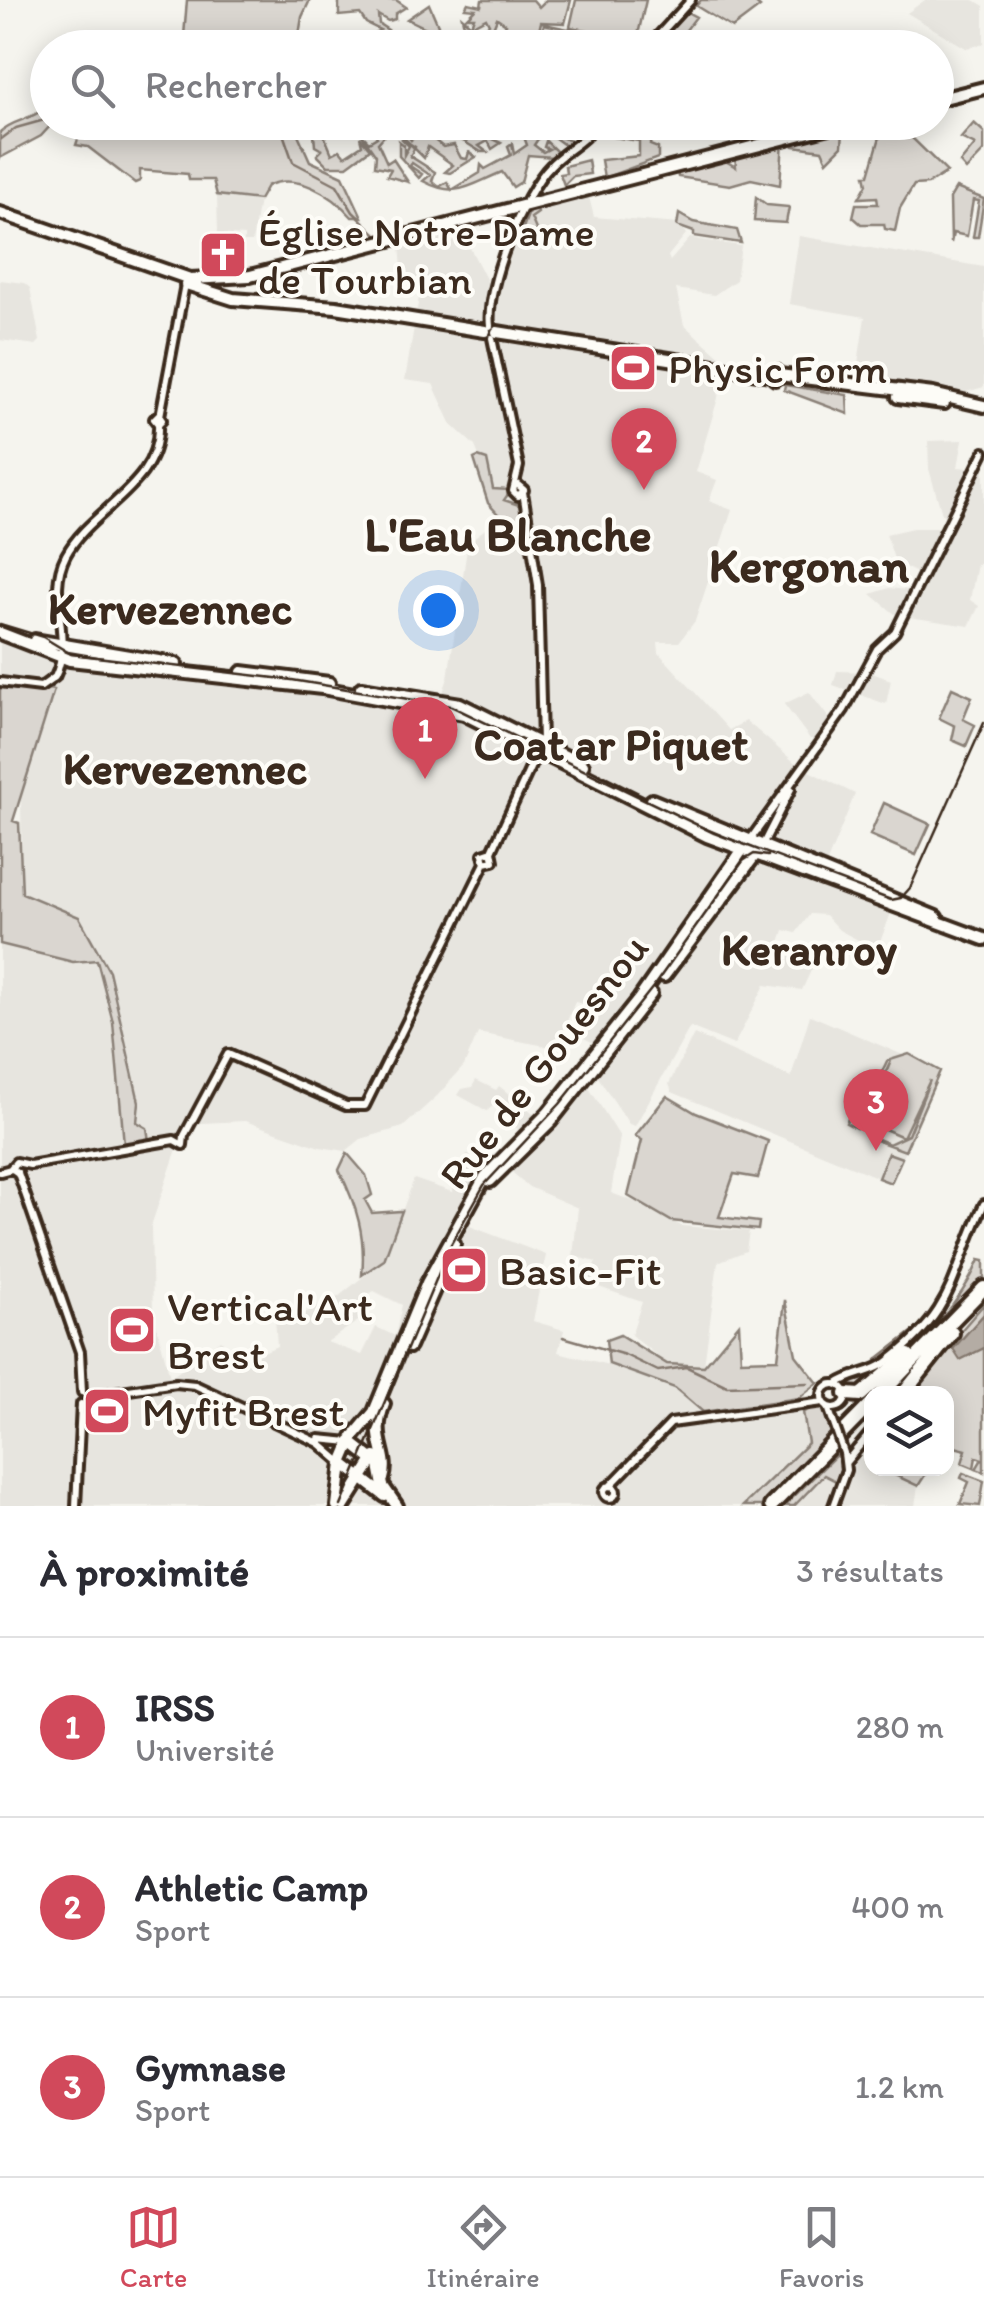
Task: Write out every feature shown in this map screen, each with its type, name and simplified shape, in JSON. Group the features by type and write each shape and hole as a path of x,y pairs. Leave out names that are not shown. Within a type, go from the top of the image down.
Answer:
{"highway":[{"path":"909,1386 984,1288"},
{"path":"889,1386 984,1298"},
{"path":"842,1389 860,1395 953,1326"},
{"path":"897,1386 953,1326"},
{"path":"770,1506 864,1411"},
{"path":"779,1506 864,1420"}],"main road":[{"path":"954,96 984,88"},
{"path":"222,286 779,140"},
{"path":"0,213 233,299 491,332 984,409"},
{"path":"190,283 222,286 266,301"},
{"path":"0,632 61,652 322,688 448,711 541,748 658,803 984,937"},
{"path":"541,748 754,856 984,937"},
{"name":"Rue de Gouesnou","path":"340,1506 342,1463 350,1443 374,1412 427,1283 485,1177 548,1114 639,999 750,840"},
{"name":"Rue de Gouesnou","path":"340,1506 366,1478 377,1454 376,1430 382,1410 430,1307 452,1246 490,1181 552,1121 762,845"},
{"path":"350,1443 377,1454 395,1506"},
{"path":"342,1463 366,1478 395,1506"}],"street":[{"path":"664,30 691,0"},
{"path":"0,1172 184,1136 228,1054 352,1108 365,1106 370,1098 485,864 483,854 492,851 541,748 538,599 528,510 513,489 518,485 520,466 491,332 491,291 525,205 549,167 585,140"},
{"path":"0,682 47,685 61,652 56,600 59,571 73,543 125,495 157,442 190,283"},
{"name":"Rue de Gouesnou","path":"750,840 852,698 877,650 895,632 984,452"},
{"name":"Rue de Gouesnou","path":"762,845 792,785"},
{"path":"17,1169 76,1338 85,1394 81,1404 76,1506"},
{"path":"833,1418 849,1377 884,1365 932,1324 944,1306 984,1204"},
{"path":"85,1394 176,1383 196,1385 303,1434 342,1463"},
{"path":"842,1389 826,1386 824,1402 845,1457"},
{"path":"610,1502 604,1492 613,1488 619,1476 672,1423 811,1403 824,1402 838,1408"},
{"path":"303,1434 350,1443"},
{"path":"833,1506 845,1457 864,1439"}],"shaded area":[{"path":"187,0 310,0 300,30 184,30"},
{"path":"339,0 396,0 406,7 388,21 378,15 379,24 388,30 366,23 360,14 339,16"},
{"path":"482,0 533,0 539,7 546,0 571,0 565,23 541,22 539,30 502,30 506,24 497,18 493,28 481,30 489,24 486,18 465,29 462,17 471,25 474,17 467,17 475,9 465,8 468,3 481,6"},
{"path":"576,0 646,0 639,30 570,27"},
{"path":"701,0 752,0 760,7 732,28 696,6"},
{"path":"925,0 974,0 984,6 984,44 966,48 954,41 954,30 936,30 907,13"},
{"path":"429,4 438,25 430,30 407,19"},
{"path":"685,11 696,17 686,30 668,30"},
{"path":"544,24 573,30 543,30"},
{"path":"30,116 30,140 34,140 0,158 0,132"},
{"path":"974,123 984,132 984,151 966,170 960,163 975,145 961,138"},
{"path":"78,140 301,140 310,161 343,176 362,217 352,217 313,188 290,182 267,186 259,200 217,195 213,180 189,180 188,174 140,170 140,181 135,183 88,147 76,145"},
{"path":"314,140 326,140 332,154 340,150 345,156 362,145 362,140 370,149 347,166 328,166 317,155 322,150 315,146"},
{"path":"366,140 381,140 378,143 387,163 393,159 408,182 387,176 391,169 375,166 376,155"},
{"path":"403,140 415,147 410,156 435,172 432,181 439,187 447,182 452,190 445,189 435,186 423,181 430,175 412,163 410,166 422,174 419,178 399,156 399,141 404,145 404,155 409,146"},
{"path":"406,140 434,140 443,147 454,145 461,158 467,159 469,152 476,157 450,173 445,172 453,165 428,147 424,158"},
{"path":"462,140 495,140 501,143 492,149 488,141 479,146 487,152"},
{"path":"525,140 537,140 534,145 543,152 549,149 544,147 546,141 556,151 553,157 528,155 521,182 513,187 502,172 453,190 480,173 481,165 485,169 511,155 508,147 512,144 514,154 527,145"},
{"path":"633,140 651,140 650,145 658,148 658,158 604,178 601,160 639,156 639,141"},
{"path":"795,140 842,140 842,146 827,161 822,150 794,146"},
{"path":"879,140 914,140 947,172 928,184 914,185 900,208 895,231 885,229 884,224 861,224 853,217 856,204 878,204 877,197 859,198 867,184 865,175 869,175"},
{"path":"783,141 780,185 751,179 730,185 678,177 677,171 722,159 736,167 735,155"},
{"path":"588,160 590,174 573,176 564,185 560,174 566,173 565,166"},
{"path":"956,188 984,199 978,237 973,237 979,201 973,200 967,236 953,233 951,243 950,198"},
{"name":"Kergonan","path":"588,193 594,217 679,224 686,234 668,256 670,261 690,238 741,246 736,280 714,295 676,289 684,325 723,359 718,398 696,472 717,480 709,501 732,510 695,621 679,642 658,642 659,653 729,730 746,721 799,766 855,794 818,884 891,913 877,950 839,930 825,915 810,914 796,933 784,930 778,948 814,964 802,990 765,985 734,1045 690,1027 635,1126 629,1124 596,1074 613,1053 584,1038 587,1030 580,1019 587,1005 575,1002 556,1048 478,1033 464,1066 403,1127 361,1139 346,1151 320,1147 245,1121 201,1123 180,1140 151,1226 153,1312 170,1377 221,1340 239,1363 277,1346 275,1317 305,1313 338,1297 384,1260 414,1179 452,1192 467,1154 486,1163 521,1133 495,1104 487,1111 458,1095 462,1089 472,1087 476,1080 496,1090 499,1086 538,1117 586,1083 620,1137 611,1193 649,1207 681,1226 749,1231 746,1251 718,1262 704,1366 667,1364 631,1335 642,1302 587,1283 596,1262 573,1256 578,1208 529,1187 505,1166 467,1225 546,1255 533,1321 564,1330 558,1352 640,1373 675,1388 703,1412 820,1394 831,1429 758,1506 0,1506 0,944 73,962 97,959 113,1022 124,1144 148,1141 137,1123 139,1102 109,971 79,918 22,894 21,795 53,690 0,682 0,637 46,652 435,715 448,678 468,542 492,524 501,511 475,446 452,425 433,384 405,380 421,286 402,270 400,244 433,235 469,246 489,285 520,210","holes":["374,1291 402,1305 395,1336 376,1327 362,1355 327,1342 358,1321 362,1298"]},
{"path":"217,195 259,200 252,242 244,242 244,236 218,234"},
{"path":"756,197 767,205 789,207 786,223 754,221"},
{"path":"537,207 538,213 531,218 540,239 535,244 519,239 530,209"},
{"path":"679,214 693,222 737,230 741,243 694,236 694,232 677,226"},
{"path":"799,236 984,267 984,387 966,392 856,377 865,317 789,304"},
{"path":"0,280 24,283 30,288 40,341 36,345 0,340"},
{"path":"785,385 847,395 848,414 784,390"},
{"path":"963,440 958,467 978,469 984,461 984,563 977,564 970,600 979,606 969,626 896,615 871,594 889,588 916,591 923,576 895,562 886,534 913,528 943,528 947,518 942,514 929,469 928,441"},
{"path":"474,459 487,460 493,489 511,490 504,500 519,505 525,525 507,524 488,503"},
{"path":"837,671 869,672 891,680 886,704 833,685"},
{"path":"0,682 54,690 13,821 19,823 22,893 79,917 109,971 139,1102 137,1122 147,1128 149,1141 124,1144 113,1022 97,960 73,962 0,944"},
{"path":"952,688 972,697 963,719 975,725 966,746 952,740 955,726 939,718"},
{"path":"809,692 831,721 819,739 810,739 784,704"},
{"path":"884,803 930,824 916,855 870,835"},
{"path":"810,1015 940,1071 891,1183 672,1092 669,1084 694,1034 791,1077"},
{"path":"909,1054 940,1071 905,1151 870,1138 862,1116 856,1128 846,1123 855,1104 865,1108 887,1061","holes":["891,1061 866,1121 903,1137 930,1080 908,1135 889,1144 872,1137 864,1121"]},
{"path":"667,1096 696,1113 768,1141 758,1178 734,1174 719,1217 759,1222 758,1230 671,1221 628,1196 642,1140 635,1136"},
{"path":"347,1153 366,1175 372,1195 365,1200 372,1213 402,1211 384,1260 362,1275 359,1221 339,1170"},
{"path":"888,1153 902,1158 891,1183 878,1178"},
{"path":"979,1260 984,1261 984,1281 940,1320"},
{"path":"785,1300 796,1355 818,1383 799,1398 703,1412 675,1388 609,1364 606,1340 620,1335 667,1364 704,1366 739,1324 741,1360 778,1359"},
{"path":"984,1304 984,1472 976,1469 982,1459 976,1457 974,1468 962,1463 966,1450 954,1447 954,1386 913,1386"},
{"path":"984,1314 984,1348 960,1360 953,1349"},
{"path":"940,1320 910,1352 890,1366"},
{"path":"890,1366 861,1392 851,1391 851,1380"},
{"path":"819,1405 828,1412 834,1435 765,1506 743,1506 808,1443 803,1412"},
{"path":"839,1452 841,1467 836,1481 824,1475 794,1506 784,1506"},
{"path":"858,1457 864,1460 864,1476 897,1476 918,1486 915,1506 794,1506 824,1475 844,1485"},
{"path":"963,1473 984,1481 980,1506 960,1504 969,1482 961,1478"},
{"path":"897,1476 924,1476 918,1486"}],"waterway":[{"path":"0,140 16,128 30,124"},
{"path":"285,140 293,162 337,185 353,212 375,233"},
{"path":"876,1360 917,1328"},
{"path":"563,1337 625,1355 658,1371 687,1367 727,1386 808,1383"}],"tram line":[{"path":"0,624 43,637 71,654 292,680 451,706 714,833 891,900 901,898 910,888 984,723"},
{"path":"341,1506 451,1244 484,1185 560,1104 653,987 743,861 754,854 768,856"}],"place":[{"name":"Église Notre-Dame de Tourbian","path":"223,255"},
{"name":"Physic Form","path":"633,368"},
{"name":"Athletic Camp","path":"644,490"},
{"name":"IRSS","path":"425,779"},
{"name":"Gymnase","path":"876,1151"},
{"name":"Basic-Fit","path":"464,1270"},
{"name":"Vertical'Art Brest","path":"132,1330"},
{"name":"Myfit Brest","path":"107,1411"}],"district":[{"name":"L'Eau Blanche","path":"508,534"},
{"name":"Kergonan","path":"809,565"},
{"name":"Kervezennec","path":"170,608"},
{"name":"Coat ar Piquet","path":"611,744"},
{"name":"Kervezennec","path":"185,768"},
{"name":"Keranroy","path":"809,949"}]}
